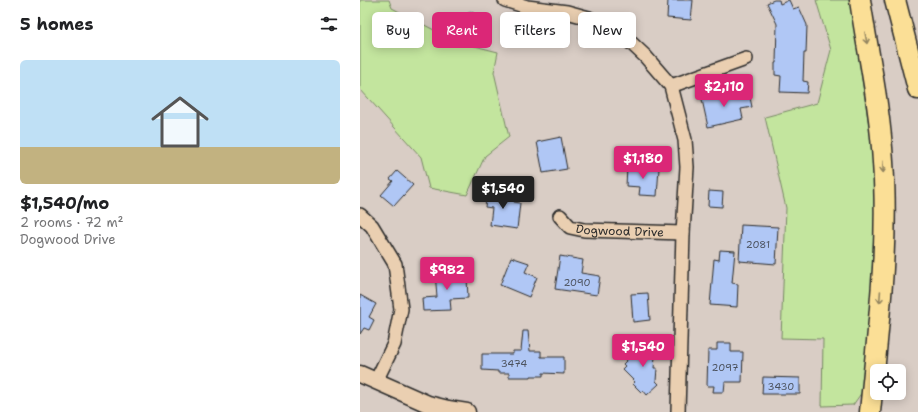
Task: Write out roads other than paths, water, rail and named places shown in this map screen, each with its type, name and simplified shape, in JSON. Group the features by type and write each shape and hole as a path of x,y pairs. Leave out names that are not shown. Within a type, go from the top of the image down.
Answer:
{"main road":[{"path":"860,0 878,108 883,162 885,216 870,412"},
{"path":"895,0 918,89"}],"street":[{"path":"505,0 526,8 567,12 589,18 628,40 645,56 671,86 686,140 687,167 683,233 678,412"},
{"path":"671,86 746,59"},
{"path":"360,215 372,226 395,264 401,309 394,344 376,381"},
{"name":"Dogwood Drive","path":"560,216 570,226 584,230 683,233"},
{"path":"360,374 426,408 467,412"}]}
